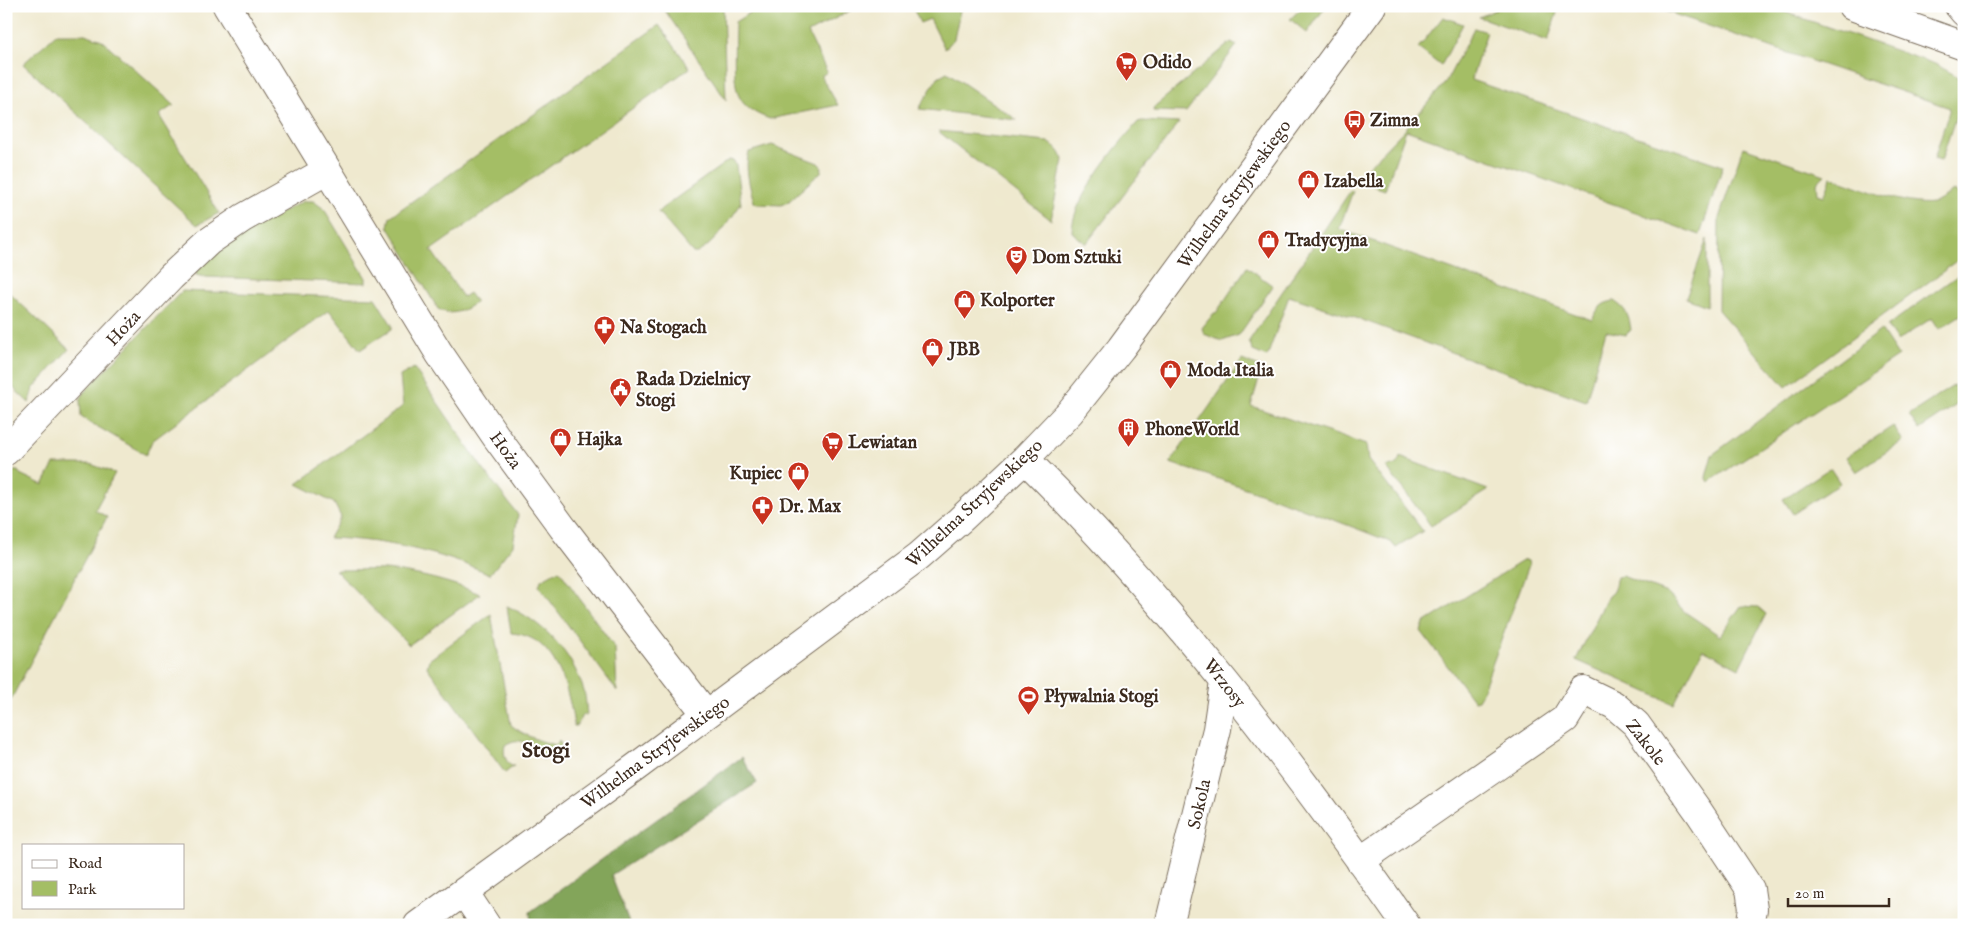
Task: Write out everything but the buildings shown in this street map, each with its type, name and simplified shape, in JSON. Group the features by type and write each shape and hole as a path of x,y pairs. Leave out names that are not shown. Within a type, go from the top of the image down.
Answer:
{"street":[{"name":"Hoża","path":"227,6 430,339 497,438 563,528 706,714"},
{"name":"Wilhelma Stryjewskiego","path":"418,925 919,556 1025,459 1070,412 1121,348 1372,6"},
{"path":"1852,6 1964,46"},
{"path":"1959,6 1964,12"},
{"name":"Hoża","path":"6,451 152,297 208,242 243,218 326,171"},
{"name":"Wrzosy","path":"1025,459 1155,597 1224,682 1360,861 1406,925"},
{"name":"Sokola","path":"1169,925 1217,729 1224,682"},
{"name":"Zakole","path":"1360,861 1565,718 1583,690 1614,705 1636,724 1699,812 1750,889 1753,909 1750,925"},
{"path":"464,892 486,925"}],"green space":[{"path":"662,6 723,6 726,100"},
{"path":"760,6 859,6 808,33 827,72 821,76 838,105 770,119 756,113 744,104 739,96 735,81 735,22"},
{"path":"912,6 961,6 954,39 945,49 930,19 920,23"},
{"path":"1304,6 1326,6 1307,33 1290,19"},
{"path":"1504,6 1559,6 1548,41 1479,17"},
{"path":"1650,6 1767,6 1935,64 1964,80 1964,92 1941,161 1934,159 1950,108"},
{"path":"1443,17 1463,24 1441,66 1418,48"},
{"path":"659,25 690,68 431,250 463,297 469,293 476,302 467,308 453,313 438,309 388,226 390,217"},
{"path":"1474,28 1487,32 1471,80 1723,166 1700,235 1406,130 1385,190 1362,182 1361,174 1405,129 1446,82"},
{"path":"56,34 85,34 102,40 174,105 159,115 219,213 197,225 23,64"},
{"path":"1231,42 1237,45 1186,112 1153,111 1154,107"},
{"path":"947,72 1017,120 919,109 938,77"},
{"path":"1138,122 1179,123 1086,244 1072,232 1079,205 1087,189 1108,159"},
{"path":"938,131 1048,142 1059,152 1063,160 1051,220"},
{"path":"772,145 818,163 822,167 821,172 788,202 781,205 757,204 754,202 748,177 747,164 749,152"},
{"path":"1743,147 1825,175 1817,183 1818,194 1824,196 1831,177 1882,195 1909,202 1933,203 1941,200 1953,191 1964,195 1964,256 1786,387 1718,310 1719,218"},
{"path":"729,160 734,161 736,166 741,204 716,238 704,249 693,253 658,212"},
{"path":"1351,190 1353,191 1339,229 1592,320 1602,305 1606,303 1614,301 1621,307 1628,316 1631,330 1626,335 1606,331 1586,401 1365,321 1289,296 1267,357 1253,351 1249,341"},
{"path":"304,201 313,201 324,209 366,278 366,283 204,277 196,275 196,271 234,240 261,223"},
{"path":"1707,239 1707,306 1686,298"},
{"path":"1247,267 1273,286 1239,335 1222,341 1204,334 1202,328 1216,313"},
{"path":"1964,271 1964,313 1939,329 1932,318 1897,341 1887,326"},
{"path":"6,290 69,349 33,389 29,403 6,381"},
{"path":"182,291 375,298 392,325 392,329 360,350 329,310 152,441 146,455 81,417 80,400 85,391"},
{"path":"1881,330 1898,356 1709,482 1706,477 1712,455"},
{"path":"1242,360 1262,368 1251,406 1366,445 1368,460 1423,531 1396,548 1391,542 1336,521 1170,463"},
{"path":"414,368 481,466 518,515 513,545 490,574 451,559 412,548 371,541 329,538 341,517 334,503 297,484 403,406 400,376"},
{"path":"1959,382 1964,388 1964,400 1919,430 1909,415"},
{"path":"1893,426 1903,441 1856,472 1846,457"},
{"path":"1400,457 1488,490 1431,526 1386,467 1395,465"},
{"path":"54,464 90,464 115,473 95,510 107,517 6,709 6,478 13,471 18,471 20,474 43,485"},
{"path":"1830,468 1840,483 1793,514 1783,499"},
{"path":"1524,560 1528,561 1529,565 1481,695 1478,700 1474,701 1421,631 1424,623"},
{"path":"335,570 386,570 409,573 446,582 480,594 409,645"},
{"path":"559,570 615,648 617,691 539,586 541,580"},
{"path":"1622,576 1667,593 1685,612 1720,636 1741,606 1758,607 1766,614 1739,668 1703,649 1674,704 1576,660 1608,596 1614,590 1617,577"},
{"path":"507,606 533,621 544,630 564,651 572,664 579,677 586,700 587,715 582,715 577,726 574,726 564,681 558,667 539,643 526,636 511,633"},
{"path":"491,614 511,725 532,738 556,745 559,741 562,746 543,760 542,755 534,755 522,742 510,742 505,745 504,754 509,764 514,766 505,773 427,667 429,660"},
{"path":"742,757 757,783 611,875 630,925 531,925 530,912"}],"place":[{"name":"Odido","path":"1127,81"},
{"name":"Zimna","path":"1354,139"},
{"name":"Izabella","path":"1308,200"},
{"name":"Tradycyjna","path":"1269,259"},
{"name":"Dom Sztuki","path":"1016,276"},
{"name":"Kolporter","path":"964,319"},
{"name":"Na Stogach","path":"604,346"},
{"name":"JBB","path":"933,368"},
{"name":"Moda Italia","path":"1171,389"},
{"name":"Rada Dzielnicy Stogi","path":"620,408"},
{"name":"PhoneWorld","path":"1129,448"},
{"name":"Hajka","path":"561,458"},
{"name":"Lewiatan","path":"832,461"},
{"name":"Kupiec","path":"798,492"},
{"name":"Dr. Max","path":"763,525"},
{"name":"Pływalnia Stogi","path":"1028,715"}],"district":[{"name":"Stogi","path":"546,749"}]}
